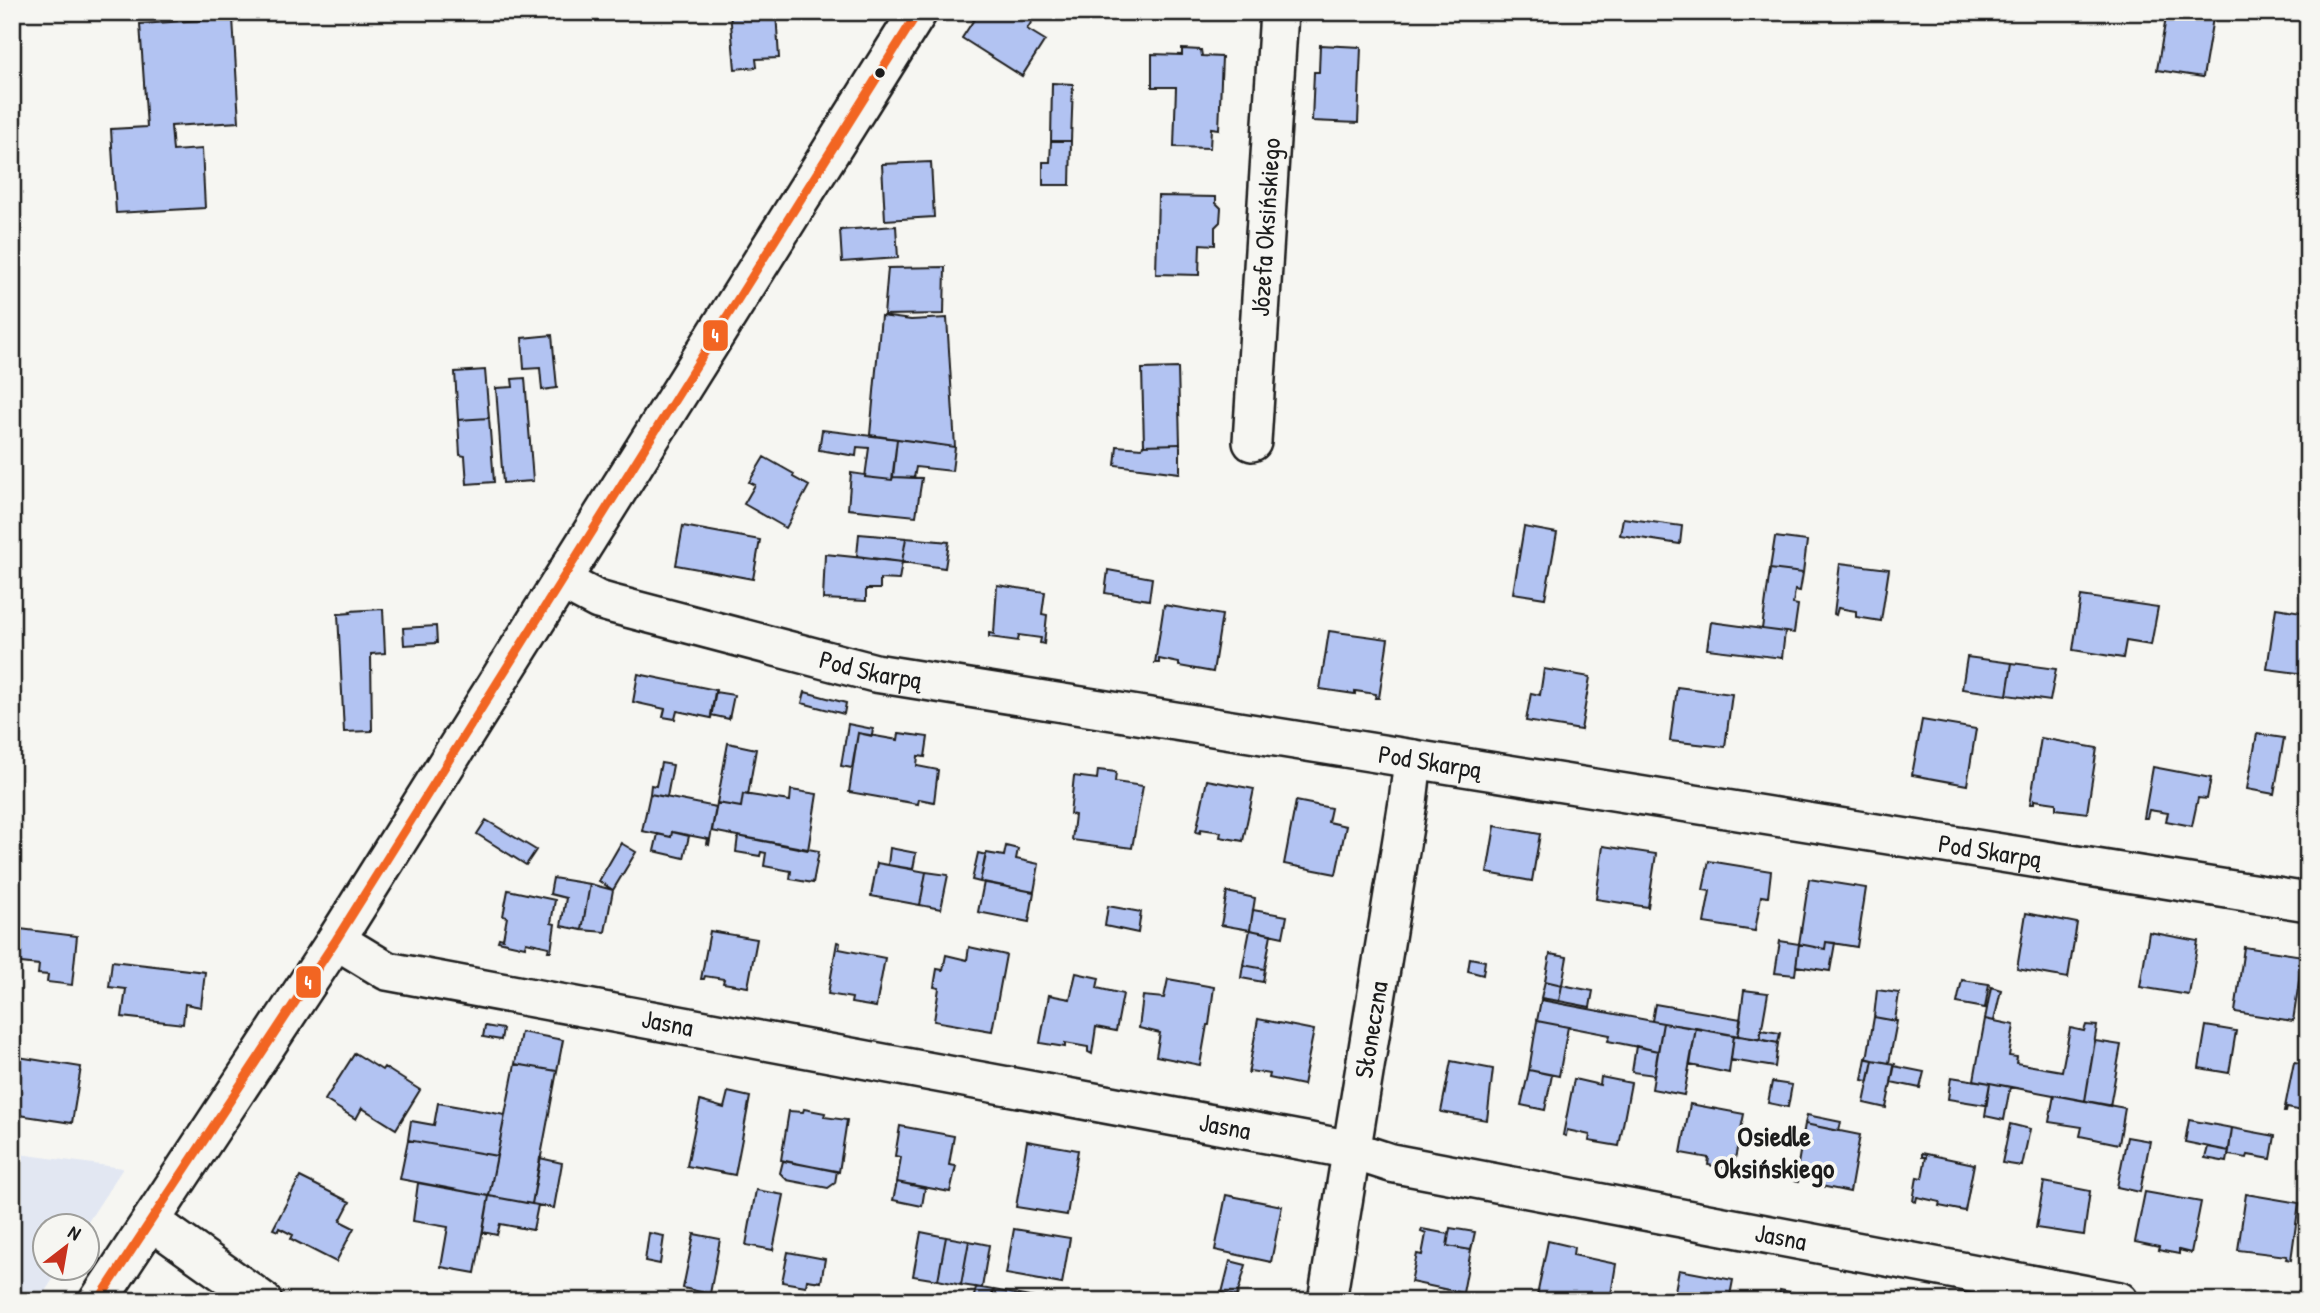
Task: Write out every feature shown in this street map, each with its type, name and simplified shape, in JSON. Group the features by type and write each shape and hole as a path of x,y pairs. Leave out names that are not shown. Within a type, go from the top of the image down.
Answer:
{"street":[{"path":"98,1301 336,940 918,12"},
{"name":"Józefa Oksińskiego","path":"1252,442 1279,12"},
{"name":"Pod Skarpą","path":"562,581 598,600 875,673 2308,902"},
{"name":"Słoneczna","path":"1327,1301 1413,759"},
{"name":"Jasna","path":"336,940 387,971 1351,1150 1391,1163 2119,1301"},
{"path":"152,1222 263,1301"}],"shaded area":[{"path":"12,1153 123,1168 94,1212 32,1212 32,1282 51,1282 39,1301 12,1301"}],"building":[{"path":"730,12 776,12 779,58 756,59 757,67 735,69"},
{"path":"979,12 1033,12 1036,15 1027,29 1045,40 1022,76 962,38"},
{"path":"2167,12 2214,12 2203,77 2157,70"},
{"path":"233,18 239,122 171,126 173,151 202,149 205,208 116,213 111,129 147,127 140,24"},
{"path":"1320,45 1361,47 1358,123 1312,121 1314,72 1319,72"},
{"path":"1182,49 1201,50 1202,56 1222,57 1219,129 1211,128 1210,148 1174,147 1176,87 1152,87 1152,54 1182,55"},
{"path":"1052,83 1073,84 1071,141 1051,141"},
{"path":"1051,141 1071,141 1070,185 1043,185 1043,162 1050,162"},
{"path":"931,162 934,217 885,220 882,164"},
{"path":"1158,196 1216,197 1216,203 1221,208 1220,222 1215,227 1215,245 1200,244 1199,275 1156,274"},
{"path":"896,226 898,258 842,262 840,230"},
{"path":"945,267 944,314 884,315 888,268"},
{"path":"881,316 911,320 947,318 955,447 870,435"},
{"path":"552,335 557,388 542,390 540,368 524,369 522,338"},
{"path":"1178,368 1180,444 1144,445 1142,369"},
{"path":"485,370 489,418 458,420 455,372"},
{"path":"525,378 533,481 503,483 496,388 513,387 512,379"},
{"path":"489,418 494,482 467,484 465,456 460,455 458,420"},
{"path":"822,430 897,439 892,480 865,477 869,448 857,447 856,456 819,450"},
{"path":"897,439 955,447 952,471 916,467 914,478 893,477"},
{"path":"1180,444 1180,473 1115,465 1117,446 1142,448 1143,445"},
{"path":"764,457 809,486 786,528 744,504 755,485 749,482"},
{"path":"851,473 892,480 893,477 922,478 916,516 848,509"},
{"path":"1623,518 1682,526 1680,544 1620,535"},
{"path":"683,526 760,540 753,579 676,565"},
{"path":"1524,527 1557,533 1545,598 1513,593"},
{"path":"859,534 906,538 902,562 857,556"},
{"path":"1775,537 1807,541 1803,573 1770,569"},
{"path":"906,538 949,542 945,568 902,562"},
{"path":"825,554 902,562 899,580 880,579 880,589 866,589 866,601 823,599"},
{"path":"1840,563 1889,569 1881,621 1856,617 1856,611 1838,608 1836,615 1834,614"},
{"path":"1770,569 1803,573 1800,591 1795,590 1793,604 1798,605 1794,633 1762,629"},
{"path":"1108,570 1152,578 1149,600 1105,593"},
{"path":"997,585 1045,592 1042,614 1047,615 1044,644 1040,643 1041,638 1019,635 1018,641 989,637 989,633 994,634"},
{"path":"2081,596 2158,607 2151,645 2126,641 2123,658 2073,650"},
{"path":"1164,605 1222,615 1213,672 1179,666 1179,663 1159,659 1159,663 1155,663"},
{"path":"2276,608 2308,613 2306,674 2267,669"},
{"path":"383,609 385,653 371,654 372,731 344,732 338,614"},
{"path":"1711,622 1785,632 1782,658 1707,649"},
{"path":"436,626 437,643 404,645 403,628"},
{"path":"1329,631 1388,639 1379,698 1375,698 1376,694 1320,689"},
{"path":"1967,657 2012,663 2007,695 1962,689"},
{"path":"2012,663 2056,669 2050,701 2007,695"},
{"path":"1544,669 1590,677 1581,730 1526,721 1531,693 1540,695"},
{"path":"638,674 716,690 711,718 677,711 675,719 663,717 665,709 633,702"},
{"path":"1677,687 1732,694 1725,747 1670,741"},
{"path":"715,692 734,695 729,719 711,715"},
{"path":"805,692 846,703 844,714 802,703"},
{"path":"1922,720 1976,729 1967,785 1912,775"},
{"path":"848,724 873,729 872,736 858,733 852,768 841,766"},
{"path":"858,733 898,740 899,733 928,737 925,757 918,756 917,766 938,770 934,802 919,799 918,804 849,792"},
{"path":"2257,734 2284,738 2274,794 2247,789"},
{"path":"2041,738 2097,748 2087,813 2056,809 2056,803 2034,800 2034,804 2030,804"},
{"path":"728,743 756,749 748,795 743,794 741,807 717,803"},
{"path":"661,763 673,765 667,797 650,794 651,785 656,786"},
{"path":"2153,767 2211,778 2207,799 2198,798 2192,826 2166,821 2168,813 2149,810 2147,818 2144,818"},
{"path":"1098,770 1116,772 1115,782 1143,786 1132,848 1072,840 1075,815 1070,814 1074,776 1097,779"},
{"path":"1207,780 1254,789 1243,841 1220,837 1221,832 1201,829 1200,833 1196,832"},
{"path":"791,790 817,794 808,850 712,831 717,803 741,807 743,794 790,801"},
{"path":"650,794 716,807 709,845 708,839 672,832 671,837 642,831"},
{"path":"1296,801 1331,808 1328,822 1346,826 1336,874 1284,864"},
{"path":"486,820 536,850 526,865 477,834"},
{"path":"1495,826 1540,834 1532,881 1487,873"},
{"path":"672,832 689,836 684,858 654,851 658,834 671,837"},
{"path":"738,836 819,851 813,883 790,879 791,871 764,866 766,853 761,852 760,856 736,852"},
{"path":"621,843 636,852 613,890 599,881"},
{"path":"1006,846 1018,849 1016,859 1039,864 1034,892 980,882 986,853 1004,856"},
{"path":"1603,846 1656,854 1648,907 1596,899"},
{"path":"890,848 916,853 913,869 888,865"},
{"path":"978,853 986,855 980,882 972,880"},
{"path":"1709,861 1771,871 1768,897 1761,896 1755,931 1704,923 1710,891 1703,890"},
{"path":"877,863 926,872 920,905 871,896"},
{"path":"926,872 948,875 941,909 920,905"},
{"path":"553,878 590,884 582,930 561,926 566,898 550,894"},
{"path":"1809,879 1866,888 1857,947 1826,942 1825,949 1799,944"},
{"path":"984,882 1034,892 1029,922 978,912"},
{"path":"590,884 613,890 605,932 582,930"},
{"path":"508,890 555,900 551,923 555,924 551,951 548,951 549,947 526,942 525,947 498,941 499,938 503,939 507,917 503,916"},
{"path":"1227,892 1255,898 1250,930 1221,925"},
{"path":"1108,906 1141,912 1138,933 1105,926"},
{"path":"1253,910 1287,916 1283,937 1250,930"},
{"path":"2026,913 2077,923 2068,978 2017,969"},
{"path":"12,928 77,936 72,985 47,982 48,975 38,974 39,965 12,962"},
{"path":"1250,930 1271,934 1265,969 1243,965"},
{"path":"710,931 757,939 748,987 723,983 724,979 705,976 701,979"},
{"path":"2149,932 2198,941 2189,995 2140,987"},
{"path":"1780,941 1799,944 1795,975 1775,973"},
{"path":"837,942 840,943 839,949 885,958 876,1007 851,1003 852,998 828,994"},
{"path":"1826,942 1835,943 1830,971 1796,966 1799,944 1825,949"},
{"path":"969,947 1006,955 992,1031 934,1021 939,988 934,987 937,969 943,970 946,955 967,960"},
{"path":"2244,947 2303,956 2293,1021 2235,1012"},
{"path":"1550,954 1567,957 1562,985 1545,981"},
{"path":"1470,958 1485,961 1483,975 1468,971"},
{"path":"112,961 205,972 201,1007 185,1004 183,1024 122,1017 126,989 109,987"},
{"path":"1243,965 1265,969 1263,982 1241,978"},
{"path":"1076,973 1099,978 1097,988 1123,994 1116,1031 1096,1027 1092,1054 1088,1052 1088,1047 1040,1043 1049,995 1070,999"},
{"path":"2300,973 2308,974 2308,989 2298,988"},
{"path":"1168,979 1214,987 1200,1065 1156,1056 1160,1033 1139,1028 1143,996 1164,998"},
{"path":"1962,980 1989,984 1985,1008 1957,1003"},
{"path":"1545,981 1562,985 1559,1001 1541,998"},
{"path":"1562,985 1593,991 1590,1007 1559,1001"},
{"path":"1991,987 2001,990 1994,1021 1985,1019"},
{"path":"1744,990 1768,993 1760,1039 1738,1036"},
{"path":"1877,990 1899,993 1895,1021 1874,1017"},
{"path":"1541,1000 1663,1023 1658,1051 1608,1041 1610,1035 1537,1021"},
{"path":"1655,1004 1741,1019 1738,1036 1652,1021"},
{"path":"1874,1017 1897,1021 1889,1063 1867,1059"},
{"path":"1258,1019 1314,1030 1303,1085 1269,1078 1270,1074 1250,1071 1248,1074"},
{"path":"1985,1019 2014,1025 2009,1056 2017,1057 2016,1063 2062,1071 2070,1028 2084,1031 2086,1025 2097,1026 2085,1101 1974,1080"},
{"path":"1537,1021 1568,1027 1559,1076 1529,1070"},
{"path":"1663,1023 1696,1028 1684,1095 1652,1089"},
{"path":"485,1026 503,1029 501,1040 483,1037"},
{"path":"2206,1026 2236,1031 2229,1073 2199,1068"},
{"path":"1696,1028 1734,1035 1729,1073 1690,1065"},
{"path":"1761,1030 1780,1033 1778,1043 1760,1039"},
{"path":"521,1032 563,1040 557,1071 515,1064"},
{"path":"1734,1035 1778,1043 1775,1067 1731,1060"},
{"path":"2095,1041 2121,1045 2110,1106 2085,1101"},
{"path":"1636,1046 1658,1051 1654,1075 1632,1072"},
{"path":"355,1053 382,1070 384,1067 420,1090 396,1129 362,1108 356,1119 325,1100"},
{"path":"12,1056 81,1067 72,1123 12,1114"},
{"path":"1866,1058 1873,1060 1869,1081 1862,1080"},
{"path":"1873,1060 1895,1064 1886,1108 1864,1103"},
{"path":"1451,1061 1493,1069 1487,1120 1441,1112"},
{"path":"2294,1062 2308,1064 2308,1112 2287,1108 2284,1112"},
{"path":"515,1064 557,1071 532,1204 489,1196"},
{"path":"1894,1066 1924,1072 1920,1088 1891,1082"},
{"path":"1529,1070 1552,1075 1545,1110 1521,1105"},
{"path":"1601,1077 1631,1083 1619,1146 1589,1141 1590,1135 1567,1130 1566,1136 1563,1135 1574,1079 1600,1085"},
{"path":"1951,1077 1990,1083 1986,1105 1948,1099"},
{"path":"1772,1082 1792,1085 1788,1107 1768,1103"},
{"path":"1990,1083 2010,1087 2004,1120 1985,1116"},
{"path":"728,1092 750,1097 735,1175 687,1166 700,1101 724,1108"},
{"path":"2054,1095 2125,1108 2119,1144 2080,1136 2082,1127 2049,1122"},
{"path":"438,1103 505,1115 497,1156 408,1140 411,1121 434,1125"},
{"path":"1690,1104 1744,1114 1733,1169 1708,1165 1709,1158 1681,1153"},
{"path":"804,1109 825,1113 824,1117 847,1120 839,1172 781,1160 789,1111 803,1112"},
{"path":"1807,1115 1841,1122 1839,1131 1805,1124"},
{"path":"2189,1120 2232,1128 2229,1151 2185,1142"},
{"path":"1805,1124 1860,1135 1850,1192 1821,1186 1821,1181 1799,1177 1798,1182 1795,1181"},
{"path":"2010,1124 2030,1129 2022,1166 2002,1163"},
{"path":"900,1126 954,1136 949,1165 956,1166 950,1192 897,1182 901,1157 895,1156"},
{"path":"2232,1128 2275,1136 2271,1159 2228,1155"},
{"path":"2127,1137 2150,1141 2140,1192 2117,1187"},
{"path":"408,1140 497,1156 489,1196 400,1179"},
{"path":"1027,1141 1078,1150 1067,1215 1016,1207"},
{"path":"2208,1147 2229,1151 2227,1162 2205,1158"},
{"path":"1922,1153 1974,1164 1965,1211 1939,1206 1940,1202 1917,1197 1916,1202 1913,1201 1917,1177 1922,1178 1926,1157 1922,1157"},
{"path":"540,1158 562,1163 554,1208 532,1204"},
{"path":"783,1161 837,1171 835,1183 828,1188 787,1180 780,1173"},
{"path":"300,1177 350,1202 340,1221 354,1228 336,1262 291,1239 293,1235 279,1228 278,1231 273,1229"},
{"path":"897,1182 925,1188 922,1206 893,1200"},
{"path":"2044,1182 2090,1191 2084,1235 2036,1228"},
{"path":"418,1183 489,1196 475,1273 441,1267 448,1227 413,1221"},
{"path":"756,1190 784,1195 773,1250 746,1245"},
{"path":"2145,1192 2201,1202 2191,1253 2158,1250 2159,1247 2135,1242"},
{"path":"2246,1194 2299,1203 2291,1260 2286,1259 2287,1256 2238,1250"},
{"path":"1226,1195 1282,1206 1271,1262 1215,1250"},
{"path":"489,1196 538,1205 533,1230 500,1224 497,1235 483,1232"},
{"path":"1450,1228 1475,1232 1471,1250 1447,1246"},
{"path":"1014,1229 1070,1238 1062,1284 1006,1274"},
{"path":"1422,1229 1449,1234 1447,1246 1471,1250 1463,1293 1411,1282 1417,1254 1422,1255 1426,1234 1421,1232"},
{"path":"921,1232 946,1237 938,1280 913,1276"},
{"path":"649,1233 664,1236 660,1264 645,1261"},
{"path":"694,1234 720,1239 710,1294 683,1288"},
{"path":"946,1237 969,1241 961,1285 938,1280"},
{"path":"969,1241 989,1245 982,1288 961,1285"},
{"path":"1548,1241 1574,1247 1573,1255 1616,1264 1610,1301 1562,1301 1537,1296"},
{"path":"788,1252 825,1259 821,1282 807,1280 806,1286 782,1282"},
{"path":"1230,1261 1246,1265 1237,1296 1222,1293"},
{"path":"1679,1270 1733,1280 1729,1301 1673,1301"},
{"path":"976,1287 993,1290 991,1301 973,1301"},
{"path":"994,1290 1045,1300 1045,1301 992,1301"},
{"path":"1780,1290 1835,1301 1778,1301"},
{"path":"541,1293 579,1301 539,1301"}],"transit line":[{"name":"4","path":"98,1301 336,940 918,12"}],"district":[{"name":"Osiedle Oksińskiego","path":"1774,1152"}]}
